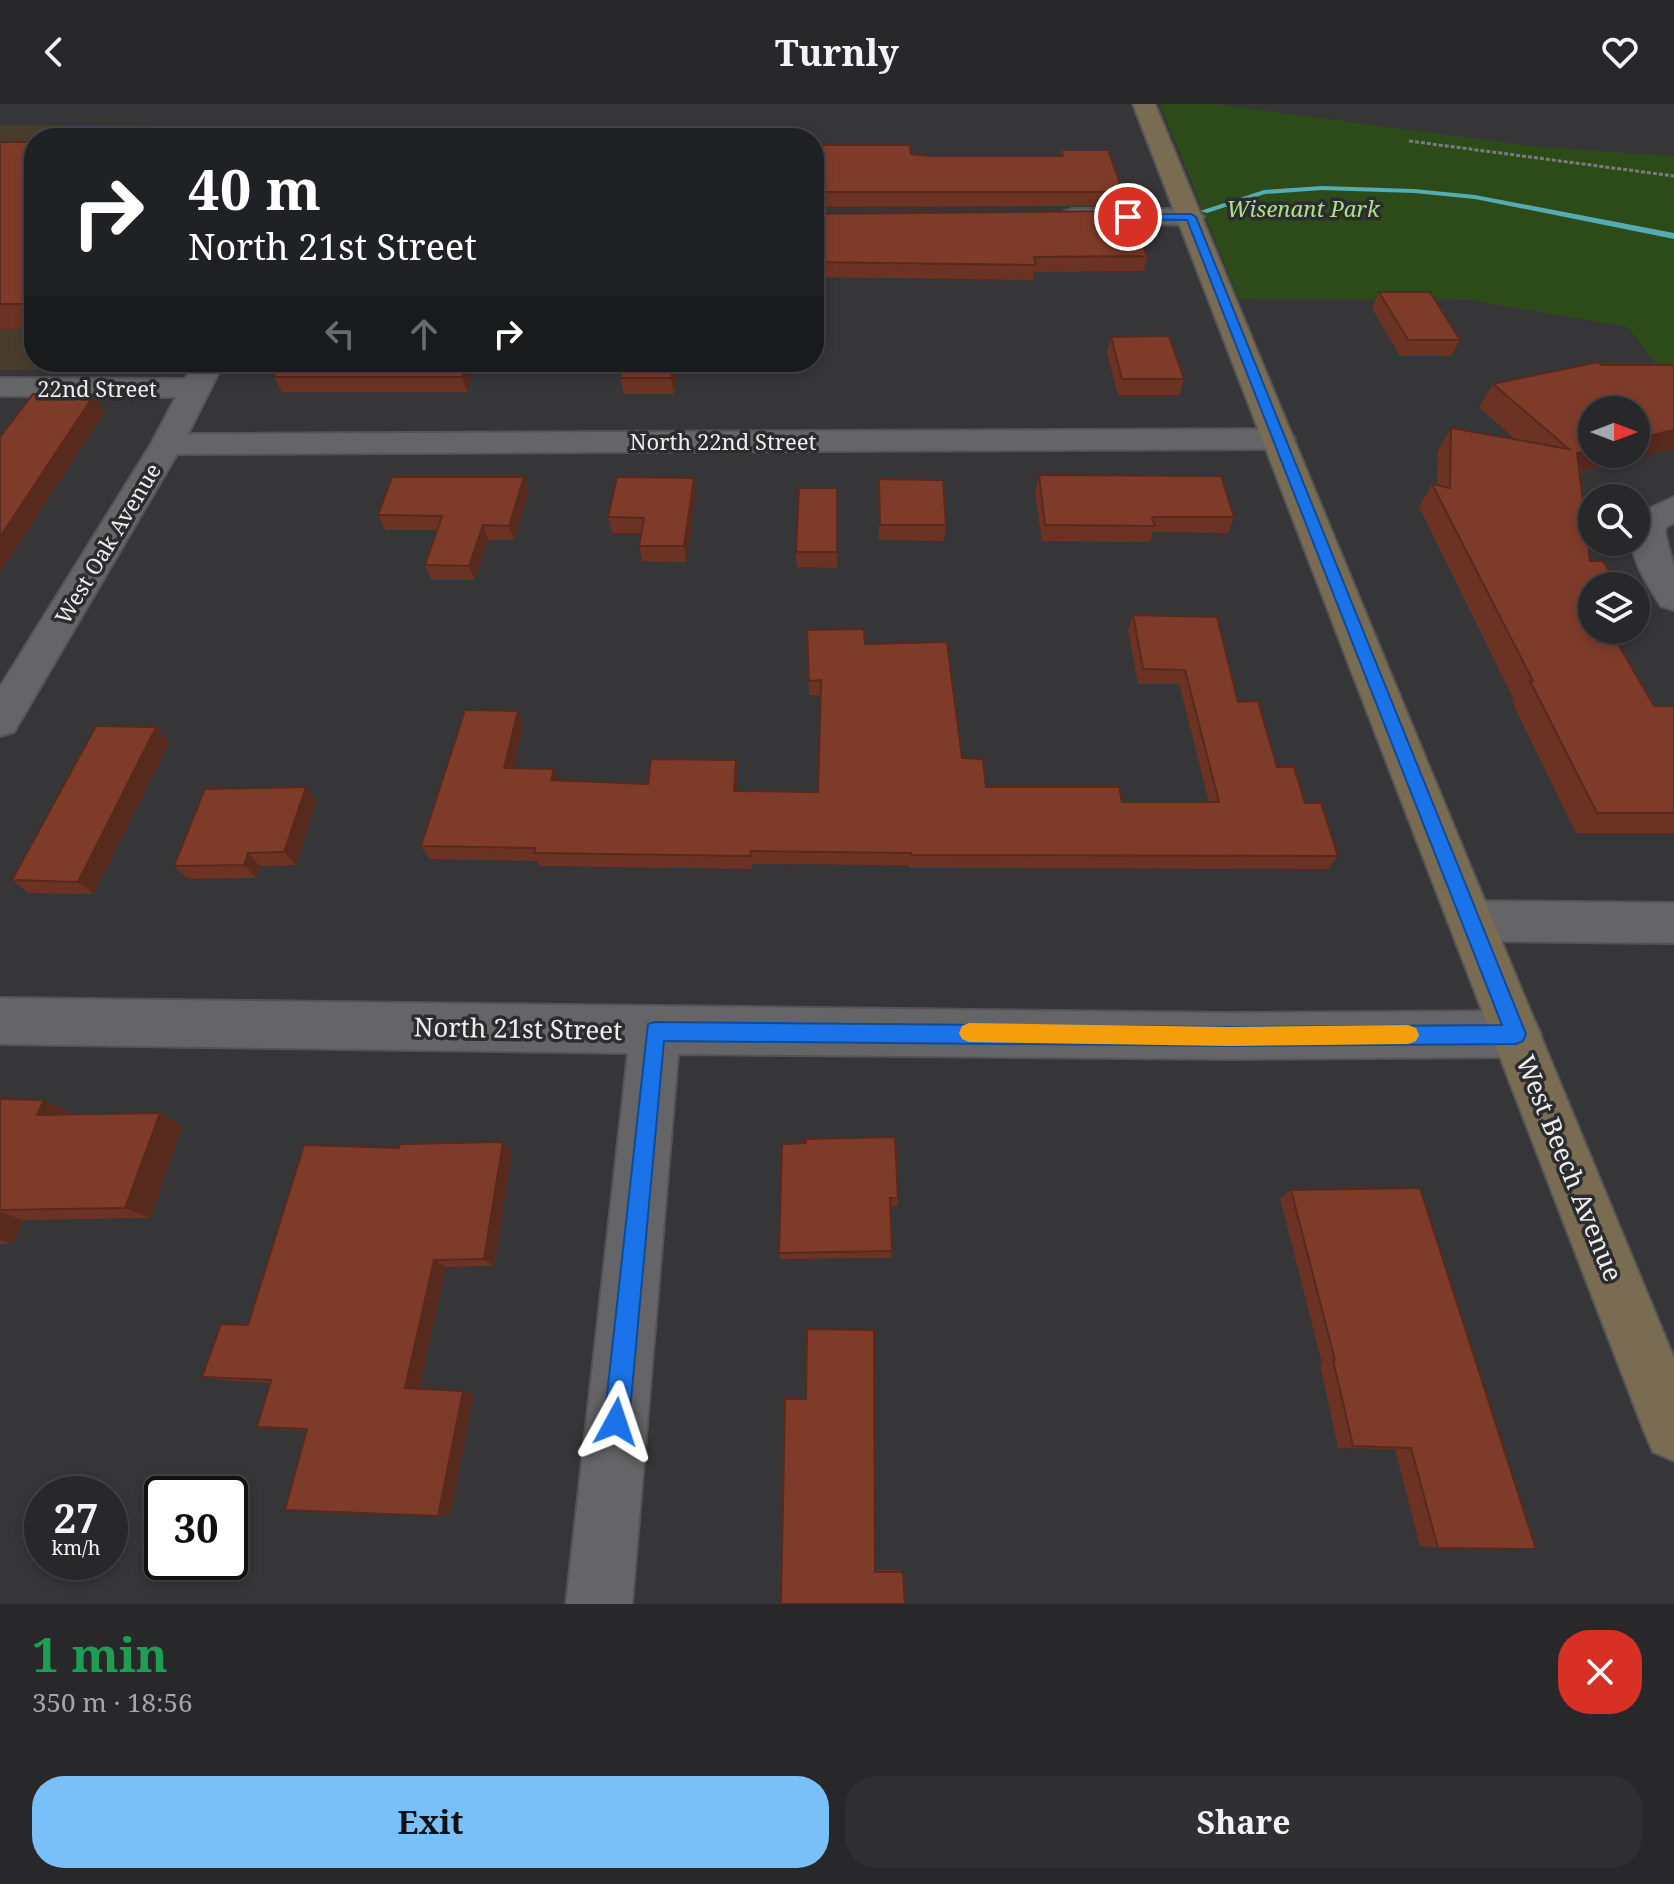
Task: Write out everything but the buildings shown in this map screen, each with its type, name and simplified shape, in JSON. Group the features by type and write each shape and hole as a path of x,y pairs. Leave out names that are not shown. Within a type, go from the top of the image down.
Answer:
{"main road":[{"name":"West Beech Avenue","path":"1144,104 1674,1431"}],"street":[{"path":"1049,217 1191,217"},
{"name":"22nd Street","path":"0,387 201,375"},
{"name":"West Oak Avenue","path":"0,721 167,444 201,375"},
{"name":"North 22nd Street","path":"167,444 1279,439"},
{"path":"1674,508 1649,522 1646,543 1656,570 1674,597"},
{"path":"1472,921 1674,923"},
{"name":"North 21st Street","path":"0,1021 1230,1036 1516,1034"},
{"path":"599,1604 655,1031"}],"path":[{"path":"1409,141 1674,176"}],"shaded area":[{"path":"0,125 361,128 24,128 24,370 0,370"}],"green space":[{"name":"Wisenant Park","path":"1160,104 1214,104 1540,147 1674,156 1674,372 1662,372 1628,327 1470,300 1239,299"}],"waterway":[{"path":"1204,211 1264,192 1322,188 1414,191 1475,197 1674,236"}],"slow traffic":[{"path":"969,1033 1408,1035"}],"route":[{"path":"616,1422 655,1031 1230,1036 1516,1034 1191,217 1128,217"}]}
